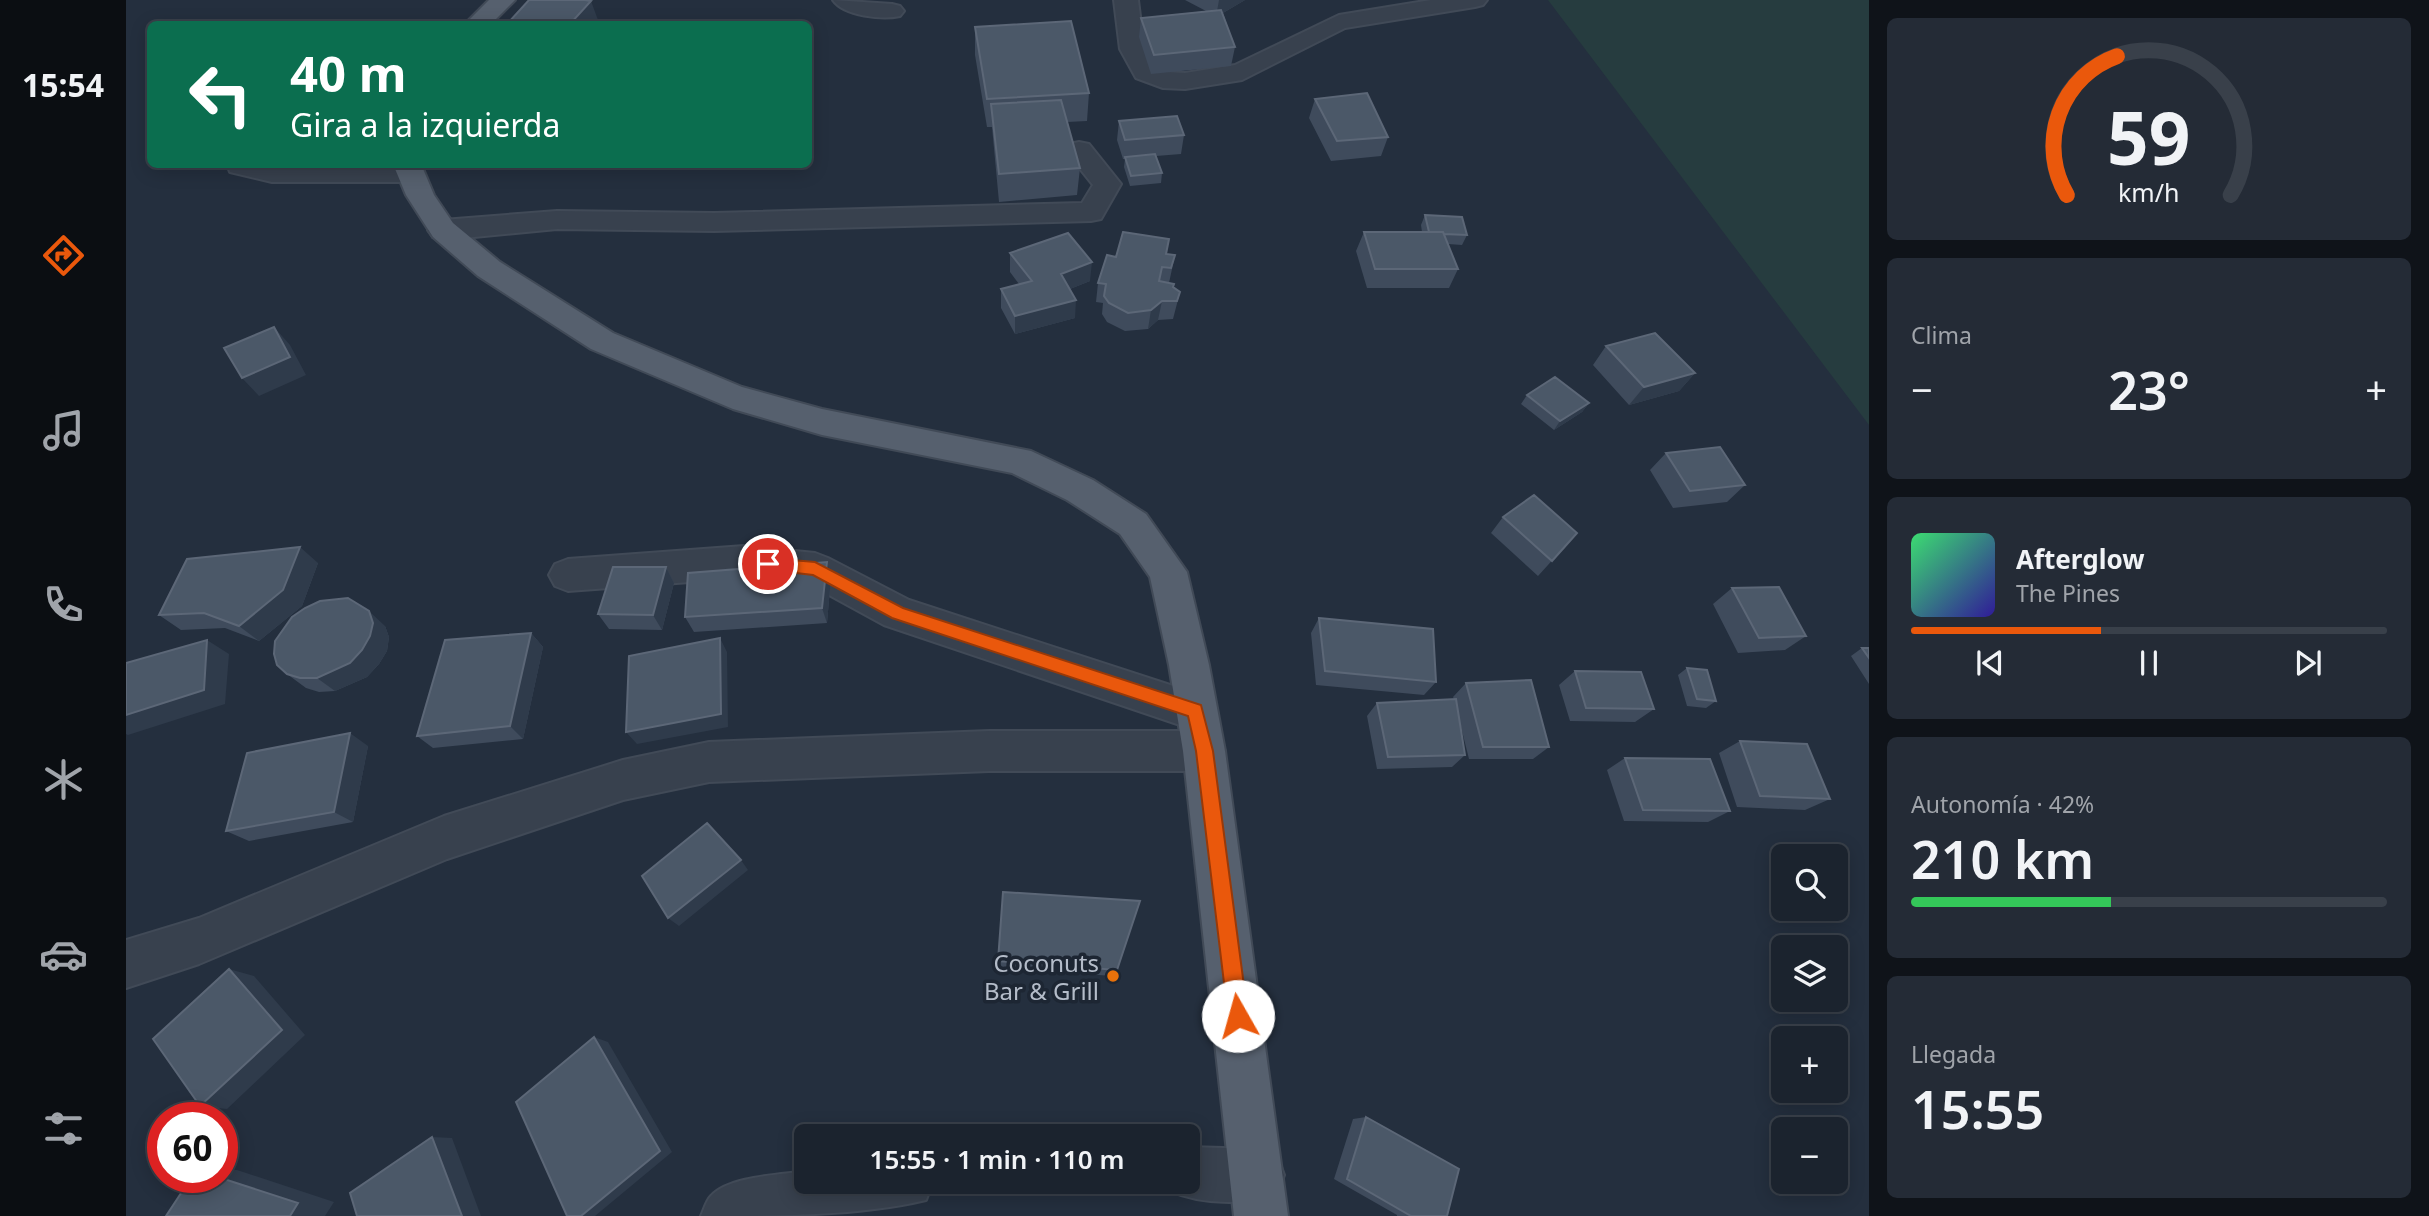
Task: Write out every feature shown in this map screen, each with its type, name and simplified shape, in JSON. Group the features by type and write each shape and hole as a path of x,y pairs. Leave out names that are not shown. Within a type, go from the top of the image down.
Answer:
{"main road":[{"path":"480,21 503,0"},
{"path":"408,169 419,195 443,230 489,269 602,341 733,397 822,422 1019,461 1090,497 1133,524 1168,572 1189,665 1204,751 1260,1196"}],"street":[{"path":"845,0 861,7 892,11"},
{"path":"1126,0 1132,49 1145,73 1163,80 1185,80 1242,72 1348,19 1475,0"},
{"path":"443,230 557,220 715,222 1091,212 1107,184 1079,150"},
{"path":"249,168 272,173 408,169"},
{"path":"568,575 744,562 815,569 898,613 1195,711"},
{"path":"126,964 199,941 444,838 623,780 697,765 800,757 989,751 1204,751"},
{"path":"1200,1177 1260,1196"},
{"path":"728,1216 738,1208 826,1194"}],"green space":[{"path":"1548,0 1869,0 1869,425"}],"building":[{"path":"529,0 591,1 573,21 510,21"},
{"path":"1221,10 1235,47 1154,55 1141,18"},
{"path":"1071,21 1089,93 987,99 975,27"},
{"path":"1367,93 1388,137 1337,141 1315,99"},
{"path":"1061,100 1080,168 999,174 991,104"},
{"path":"1177,116 1184,135 1125,140 1119,121"},
{"path":"1155,154 1162,173 1131,176 1125,157"},
{"path":"1425,215 1462,217 1467,235 1429,232"},
{"path":"1123,232 1169,239 1166,254 1175,255 1171,268 1162,267 1159,281 1174,284 1173,287 1180,292 1177,301 1162,301 1151,310 1128,313 1109,303 1104,296 1106,284 1098,283 1107,255 1116,257"},
{"path":"1364,232 1443,232 1458,269 1375,269"},
{"path":"1068,233 1092,262 1061,274 1076,300 1015,316 1001,289 1032,281 1010,253"},
{"path":"274,327 290,357 242,378 224,348"},
{"path":"1655,333 1695,373 1644,387 1606,346"},
{"path":"1555,377 1589,403 1560,421 1527,395"},
{"path":"1720,447 1745,485 1690,491 1666,453"},
{"path":"1534,495 1577,533 1552,561 1503,517"},
{"path":"300,547 283,590 239,626 204,613 159,615 187,559"},
{"path":"827,562 822,608 685,617 688,573"},
{"path":"613,567 666,567 653,615 598,614"},
{"path":"1779,587 1806,636 1759,638 1732,588"},
{"path":"348,598 369,611 373,623 370,636 362,650 350,663 317,678 300,678 287,674 277,665 275,641 292,617 320,601"},
{"path":"1319,618 1433,629 1436,682 1325,671"},
{"path":"531,633 510,726 417,736 445,640"},
{"path":"720,638 721,714 626,732 629,656"},
{"path":"207,640 204,690 126,715 126,663"},
{"path":"1862,648 1869,648 1869,658"},
{"path":"1687,668 1707,670 1716,701 1697,699"},
{"path":"1575,671 1641,672 1654,709 1586,708"},
{"path":"1531,680 1549,747 1483,747 1466,683"},
{"path":"1456,699 1465,755 1388,757 1377,703"},
{"path":"350,733 334,812 226,831 247,753"},
{"path":"1740,741 1807,744 1830,799 1760,796"},
{"path":"1625,758 1710,759 1730,811 1643,810"},
{"path":"707,823 741,860 668,918 642,876"},
{"path":"1003,892 1140,901 1117,970 998,961"},
{"path":"229,969 282,1030 204,1102 197,1102 153,1039"},
{"path":"594,1037 660,1151 581,1216 567,1216 516,1102"},
{"path":"1366,1117 1459,1169 1447,1216 1411,1216 1347,1179"},
{"path":"432,1137 462,1216 357,1216 350,1193"},
{"path":"238,1184 298,1203 290,1216 166,1216 181,1193 238,1193"}],"place":[{"name":"Coconuts Bar & Grill","path":"1113,976"}],"route":[{"path":"768,564 815,569 898,613 1195,711 1204,751 1238,1016"}]}
